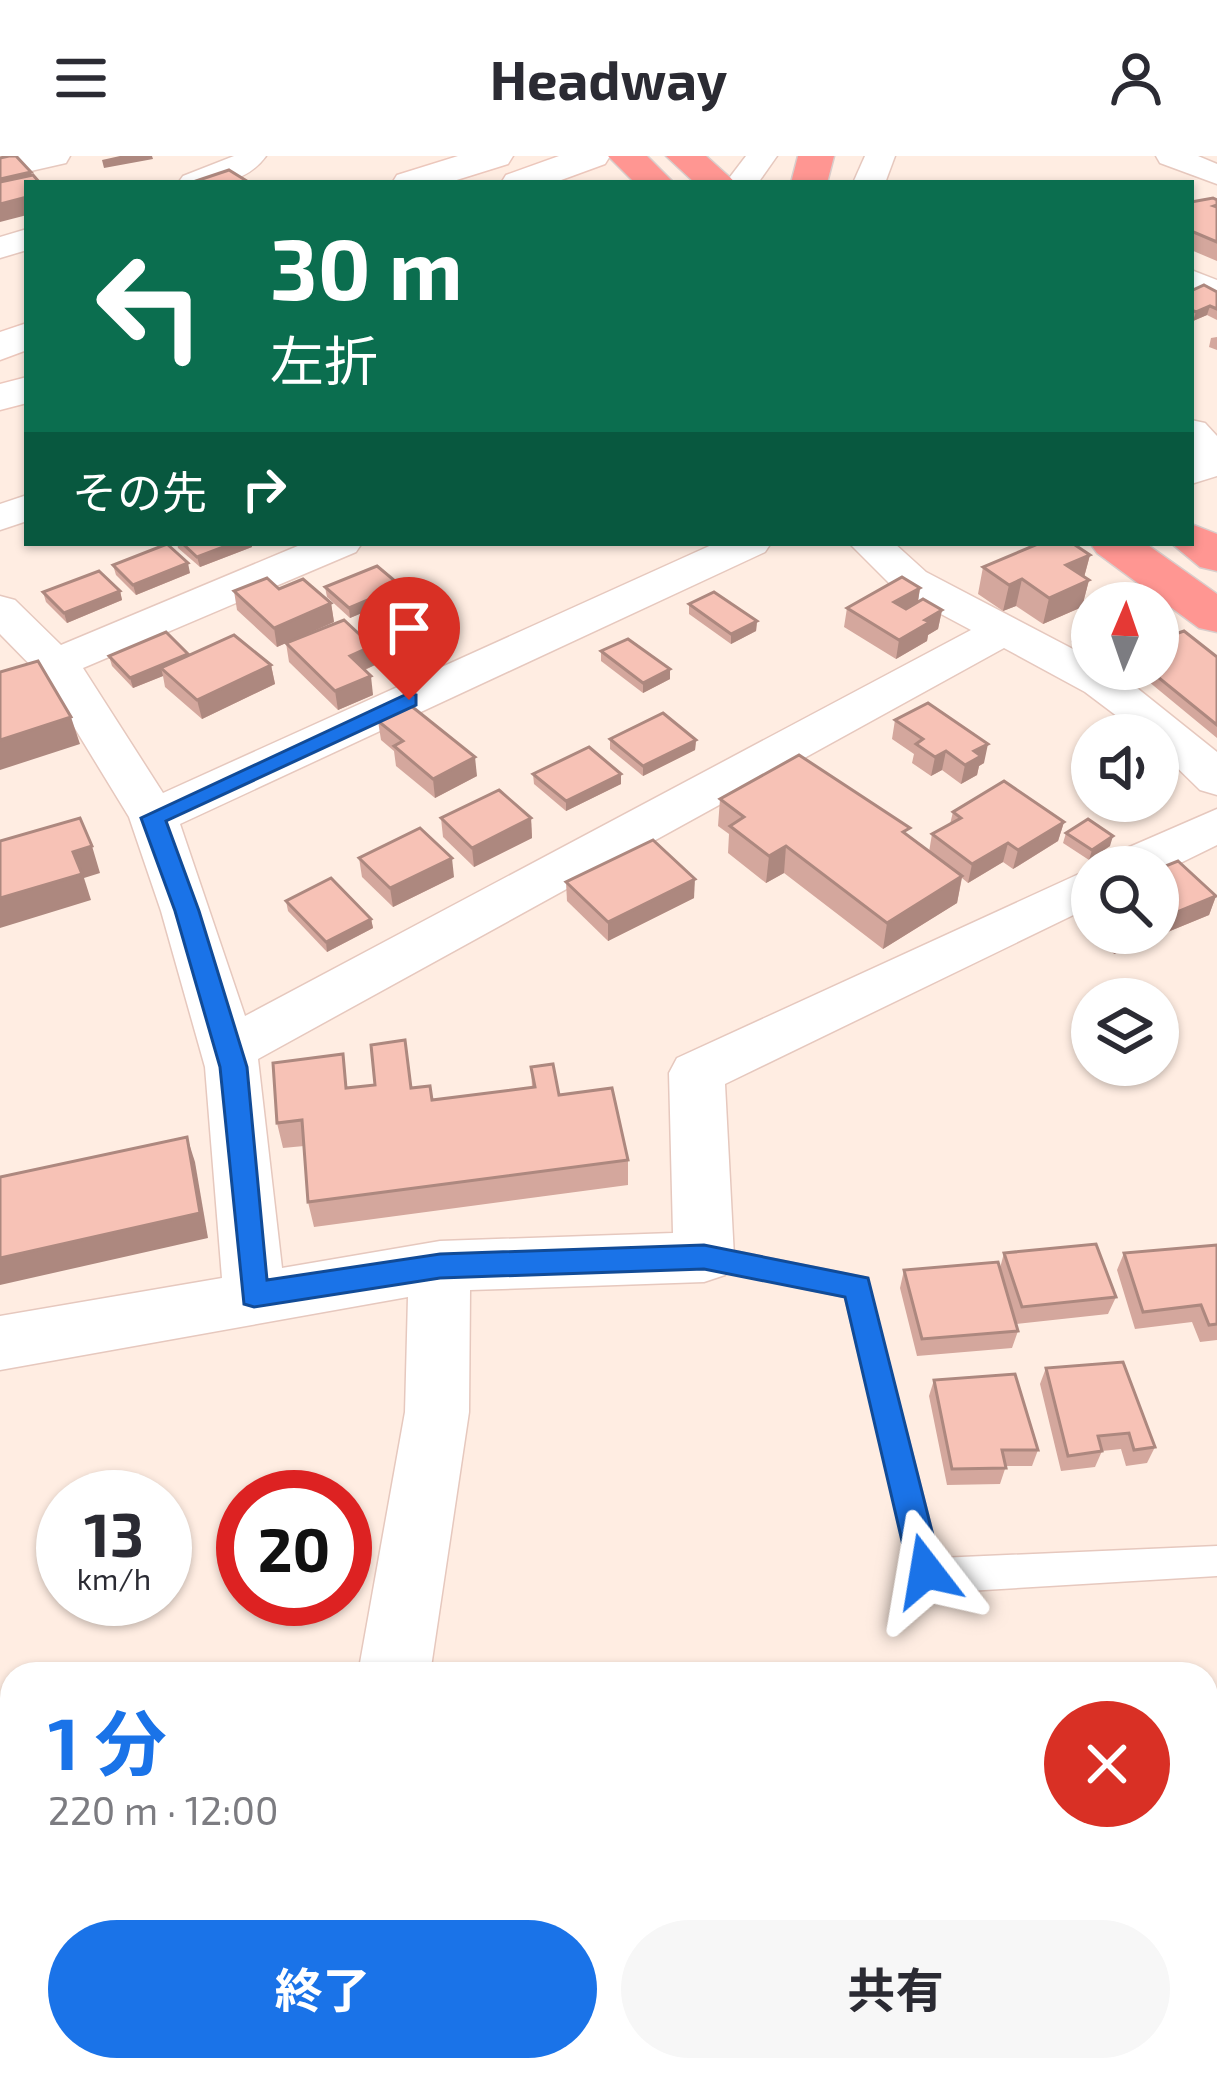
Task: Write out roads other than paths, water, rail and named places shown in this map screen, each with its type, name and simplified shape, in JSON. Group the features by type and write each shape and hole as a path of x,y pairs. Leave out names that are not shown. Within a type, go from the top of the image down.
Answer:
{"highway":[{"path":"684,156 742,172"},
{"path":"1118,546 1217,617"}],"street":[{"path":"0,169 55,156"},
{"path":"203,180 241,167 250,156"},
{"path":"419,180 494,156"},
{"path":"527,180 592,156"},
{"path":"1172,156 1217,175"},
{"path":"579,180 638,164"},
{"path":"54,664 334,546"},
{"path":"153,818 743,546"},
{"path":"873,546 911,581 1101,682 1168,732 1217,779"},
{"path":"0,609 54,664 153,818 187,911 228,1050 254,1295"},
{"path":"228,1050 1000,632"},
{"path":"1173,846 1217,825"},
{"path":"0,1343 440,1266 704,1257 697,1073 1071,895"},
{"path":"396,1662 437,1412 440,1266"}],"lane":[{"path":"704,1257 857,1287 926,1571 951,1576 1217,1562"}]}
